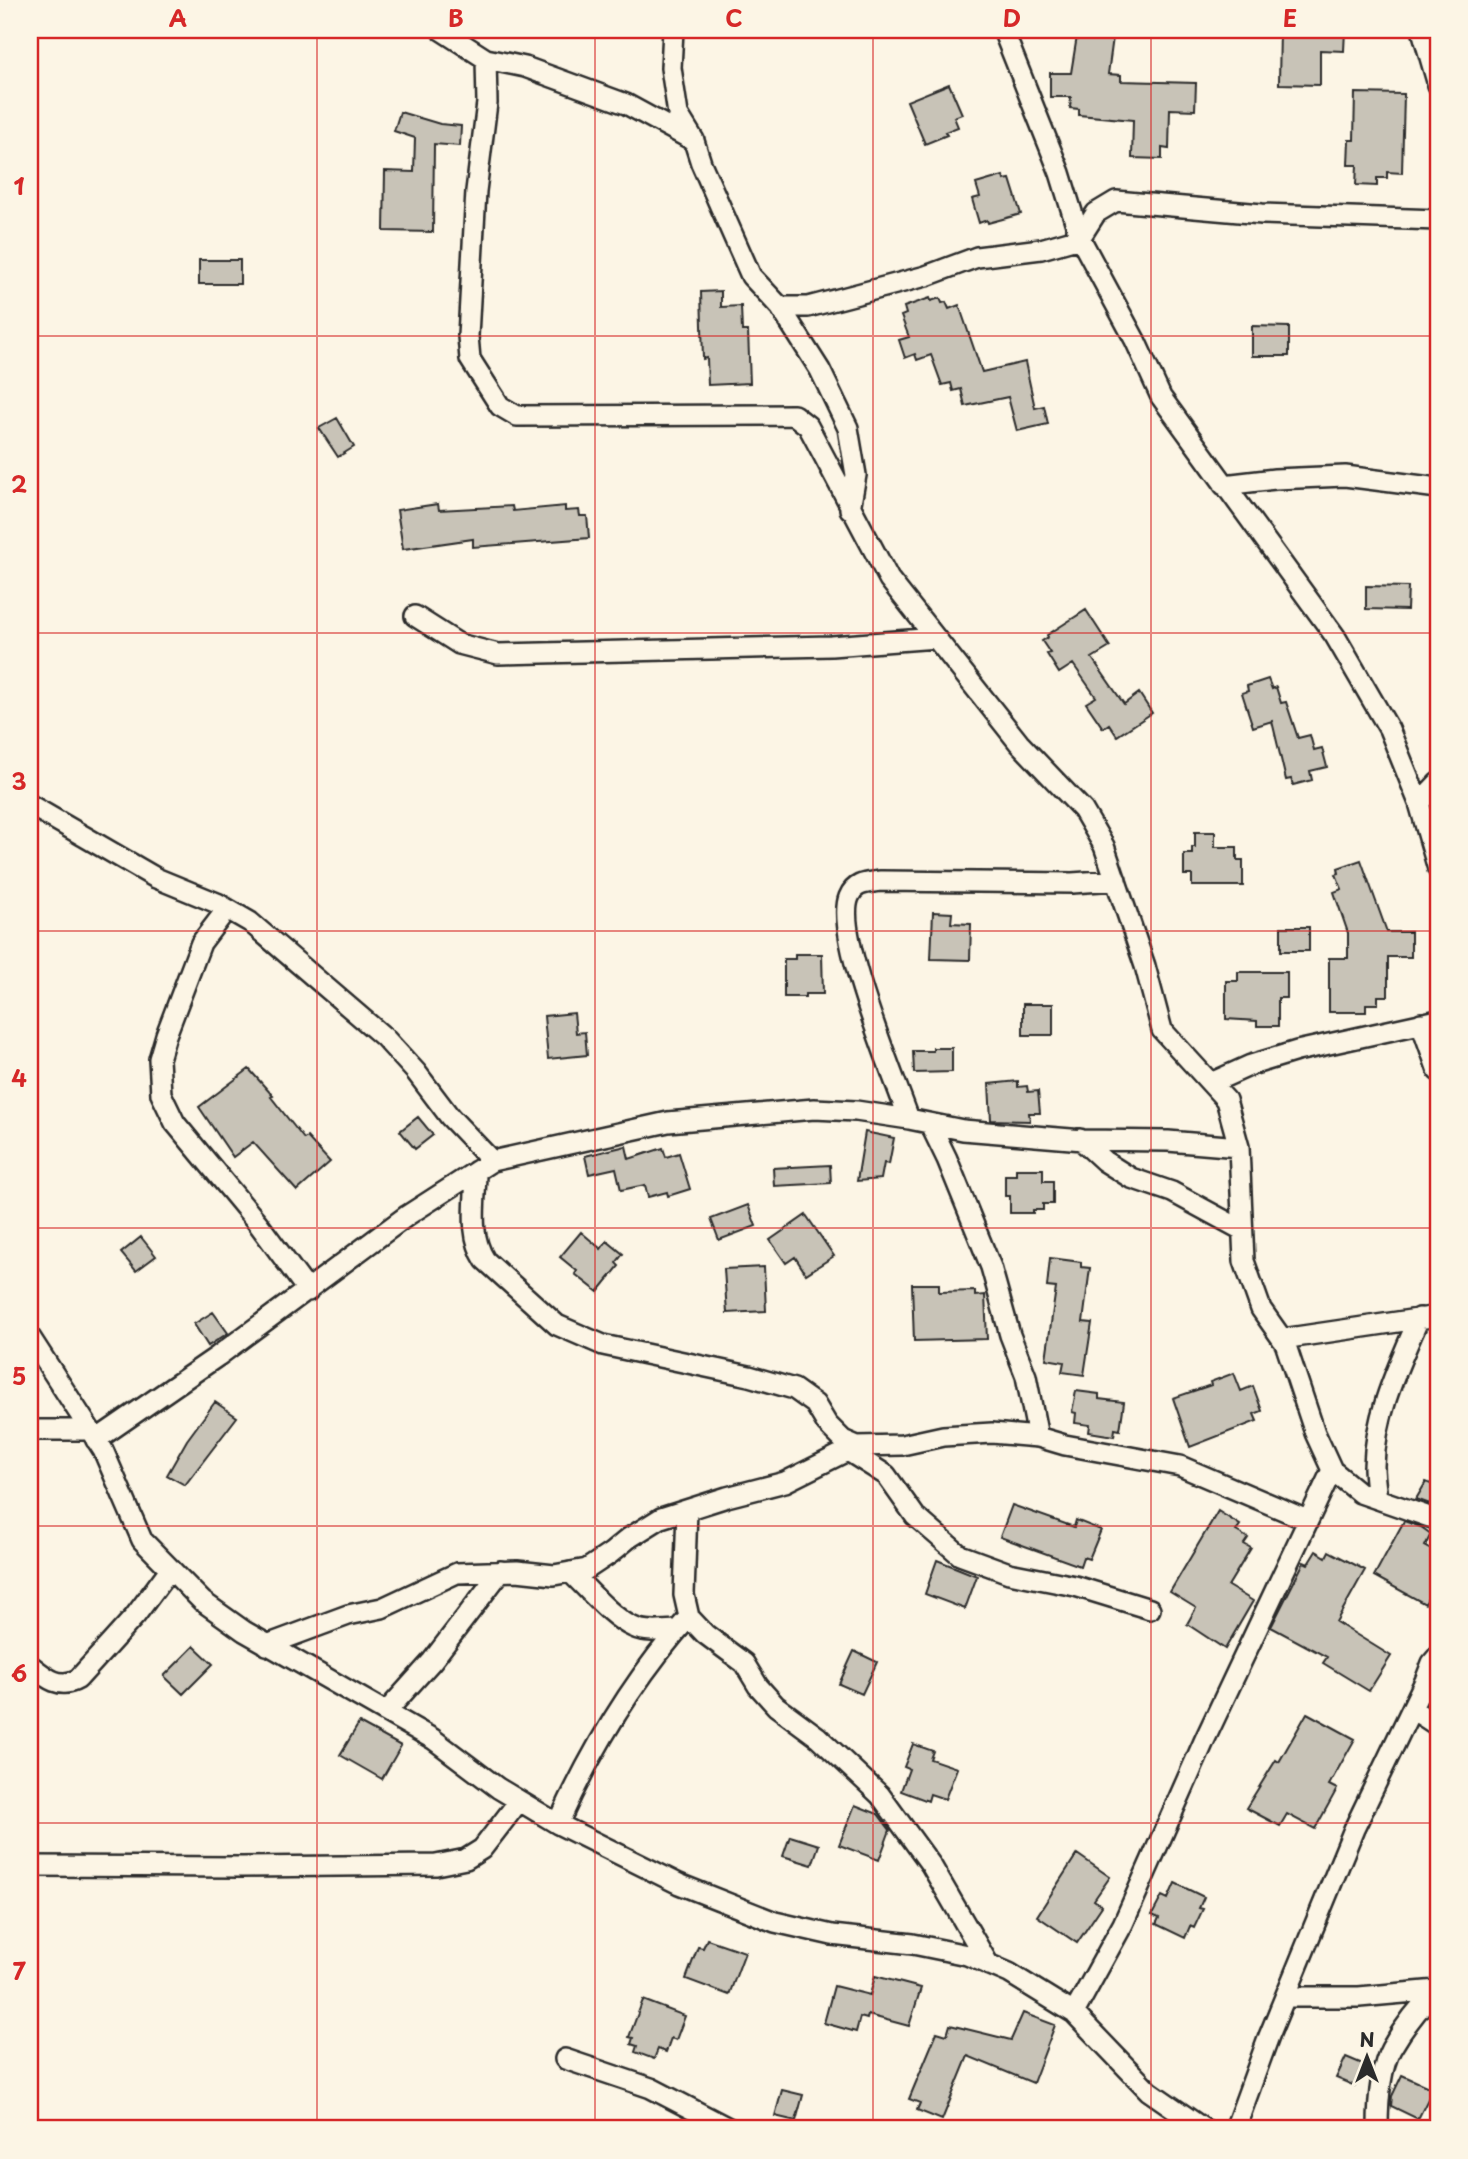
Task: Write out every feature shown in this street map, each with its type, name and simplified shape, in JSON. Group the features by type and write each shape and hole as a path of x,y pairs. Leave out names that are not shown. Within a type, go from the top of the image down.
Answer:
{"street":[{"path":"441,30 486,59 525,67 626,104 694,141"},
{"path":"673,30 671,68 678,114 694,141 701,163 751,276 780,307 820,370 848,428 856,475 850,509"},
{"path":"1003,30 1060,173 1080,238 1135,341 1161,397 1335,636 1388,729 1419,803 1438,869"},
{"path":"1422,30 1438,85"},
{"path":"486,59 487,103 476,191 468,336 470,359 500,406 517,416 794,415 808,426 889,579 1019,743 1083,810 1104,846 1145,966 1163,1030 1226,1100 1239,1147 1244,1261 1261,1309 1282,1339 1315,1433 1332,1470 1360,1493 1438,1520"},
{"path":"780,307 808,307 926,276 977,257 1041,249 1080,238 1096,213 1116,201 1262,214 1438,220"},
{"path":"1224,485 1275,479 1345,476 1438,488"},
{"path":"415,616 459,644 498,653 831,646 936,638"},
{"path":"1419,803 1438,783"},
{"path":"30,805 156,878 250,922 384,1037 416,1072 484,1166 474,1236 478,1250 485,1260 557,1325 603,1345 749,1376 794,1389 815,1404 827,1424 852,1449 886,1475 915,1517 960,1555 1009,1573 1075,1586 1150,1609"},
{"path":"909,1119 846,931 846,909 849,896 855,887 862,883 881,881 1072,883 1116,880"},
{"path":"227,909 201,943 166,1035 159,1059 161,1094 175,1123 257,1222 308,1291"},
{"path":"1211,1083 1251,1065 1297,1051 1385,1034 1430,1022 1438,1070"},
{"path":"30,1430 92,1435 308,1291 408,1215 484,1166 668,1122 814,1109 856,1111 963,1130 1239,1147"},
{"path":"930,1125 947,1159 991,1267 1010,1335 1026,1376 1038,1437"},
{"path":"1080,1139 1104,1161 1130,1178 1172,1192 1242,1230"},
{"path":"1282,1339 1429,1317"},
{"path":"1377,1499 1374,1465 1378,1430 1387,1393 1429,1317"},
{"path":"30,1337 103,1450 142,1540 202,1601 267,1645 433,1739 498,1788 558,1824 679,1884 775,1922 832,1935 913,1944 967,1955 1009,1973 1074,2014 1149,2091 1204,2129"},
{"path":"267,1645 348,1615 382,1608 457,1573 501,1571 554,1575 587,1569 661,1518 785,1482 852,1449 902,1445 943,1436 992,1433 1038,1437 1065,1445 1180,1466 1307,1520"},
{"path":"1074,2014 1123,1924 1205,1739 1332,1470"},
{"path":"558,1824 572,1791 628,1696 683,1624 687,1510"},
{"path":"30,1665 48,1680 69,1684 78,1679 135,1616 170,1569"},
{"path":"387,1712 432,1661 501,1571"},
{"path":"570,1572 633,1628 683,1624 705,1634 744,1663 758,1686 776,1706 818,1737 880,1795 931,1865 989,1965"},
{"path":"1235,2129 1285,1997 1354,1829 1432,1663 1438,1656"},
{"path":"1412,1709 1438,1726"},
{"path":"30,1866 436,1864 466,1859 482,1849 520,1801"},
{"path":"1285,1997 1359,1997 1437,1989"},
{"path":"1378,2129 1378,2105 1391,2050 1437,1989"},
{"path":"565,2060 651,2088 730,2129"}],"building":[{"path":"1078,30 1114,30 1108,74 1121,75 1121,81 1196,83 1195,110 1170,109 1169,149 1162,148 1162,159 1132,158 1133,120 1079,115 1079,109 1070,108 1071,97 1050,97 1050,73 1071,73"},
{"path":"1280,30 1345,30 1344,51 1320,50 1320,85 1279,84"},
{"path":"949,84 962,114 954,117 958,127 925,144 907,101"},
{"path":"1355,93 1404,94 1402,173 1387,172 1387,178 1377,178 1377,186 1356,185 1357,165 1348,165 1349,140 1354,140"},
{"path":"400,112 440,124 461,126 460,146 434,144 433,232 384,231 385,171 414,172 415,138 394,131"},
{"path":"1003,176 1004,180 1010,179 1021,214 979,223 972,199 980,197 976,184"},
{"path":"199,260 240,260 240,284 199,284"},
{"path":"721,291 721,307 741,306 742,331 748,331 750,383 708,385 707,358 703,359 701,292"},
{"path":"930,298 931,301 940,298 942,303 946,302 949,309 959,305 982,372 1025,362 1035,408 1044,406 1048,424 1017,431 1008,397 965,406 961,389 953,391 951,383 942,385 931,355 917,360 915,354 905,358 899,340 909,337 901,316 906,314 904,307"},
{"path":"1252,326 1289,327 1289,356 1252,356"},
{"path":"337,418 354,447 338,457 319,428"},
{"path":"438,504 439,510 512,506 513,511 565,506 565,511 579,510 580,516 587,516 589,538 473,547 473,539 403,549 397,510"},
{"path":"1366,586 1408,587 1407,610 1366,609"},
{"path":"1086,610 1110,647 1092,658 1124,704 1139,693 1152,713 1117,736 1109,724 1103,728 1086,703 1096,697 1073,664 1059,673 1042,641"},
{"path":"1268,679 1272,689 1276,687 1281,703 1286,702 1298,738 1310,735 1314,750 1322,748 1327,767 1310,771 1312,780 1293,785 1291,779 1286,780 1272,721 1253,727 1242,693 1248,691 1247,686"},
{"path":"1195,832 1215,832 1215,847 1237,847 1237,860 1243,860 1243,886 1192,886 1192,875 1184,875 1184,854 1192,854"},
{"path":"1361,860 1387,932 1411,932 1411,957 1388,957 1388,996 1378,996 1378,1004 1366,1004 1366,1012 1329,1012 1329,958 1348,958 1348,933 1334,892 1342,889 1336,874 1339,873 1338,868"},
{"path":"933,912 952,913 951,923 971,924 970,960 931,959"},
{"path":"1281,927 1309,927 1309,951 1281,951"},
{"path":"795,954 822,954 823,994 784,997 784,959 795,959"},
{"path":"1238,972 1287,972 1287,998 1278,998 1278,1026 1257,1026 1257,1021 1226,1019 1226,981 1238,981"},
{"path":"1023,1004 1053,1004 1053,1035 1023,1035"},
{"path":"574,1013 576,1033 585,1032 587,1055 548,1059 544,1016"},
{"path":"933,1048 952,1048 952,1072 914,1073 913,1051 933,1051"},
{"path":"249,1069 273,1096 271,1097 304,1139 307,1137 330,1162 297,1191 253,1142 233,1157 199,1107"},
{"path":"1018,1081 1018,1087 1027,1086 1028,1092 1038,1091 1040,1113 1029,1113 1030,1121 991,1120 989,1084"},
{"path":"418,1117 433,1135 415,1149 400,1131"},
{"path":"865,1132 894,1138 889,1164 884,1163 881,1179 857,1181"},
{"path":"626,1146 629,1159 663,1148 666,1157 679,1153 690,1189 668,1196 667,1192 648,1197 645,1185 621,1190 616,1168 589,1174 585,1156"},
{"path":"830,1165 831,1183 774,1186 773,1168"},
{"path":"1016,1169 1043,1169 1043,1181 1053,1181 1053,1204 1043,1204 1043,1210 1033,1210 1033,1213 1010,1213 1010,1196 1005,1196 1005,1175 1016,1175"},
{"path":"748,1205 756,1226 719,1240 711,1219"},
{"path":"806,1215 834,1256 806,1274 795,1257 786,1263 770,1240"},
{"path":"581,1232 601,1249 607,1241 623,1254 616,1263 619,1266 598,1292 575,1274 577,1271 560,1257"},
{"path":"141,1237 156,1256 136,1271 121,1253"},
{"path":"1050,1258 1081,1262 1081,1267 1090,1268 1083,1322 1092,1323 1084,1375 1062,1372 1064,1362 1046,1359 1056,1288 1047,1287"},
{"path":"764,1267 766,1311 727,1313 724,1269"},
{"path":"912,1284 939,1284 939,1292 975,1291 975,1296 985,1295 987,1339 914,1341"},
{"path":"213,1312 228,1333 208,1346 194,1324"},
{"path":"1234,1373 1241,1391 1253,1386 1262,1411 1254,1414 1257,1421 1190,1447 1173,1398 1211,1385 1210,1382"},
{"path":"1076,1391 1099,1394 1099,1399 1124,1402 1120,1430 1115,1429 1114,1436 1089,1432 1090,1425 1075,1423 1076,1413 1072,1412"},
{"path":"215,1402 237,1417 185,1485 167,1475 187,1440"},
{"path":"1426,1482 1436,1486 1430,1504 1416,1499"},
{"path":"1012,1505 1074,1527 1076,1520 1101,1530 1089,1559 1083,1557 1080,1566 1000,1537"},
{"path":"1218,1511 1240,1525 1236,1531 1248,1538 1244,1544 1251,1548 1228,1586 1253,1601 1225,1649 1187,1624 1196,1608 1170,1592"},
{"path":"1404,1521 1431,1534 1425,1546 1438,1553 1438,1580 1425,1604 1374,1576"},
{"path":"1316,1551 1326,1557 1329,1551 1365,1570 1336,1622 1391,1656 1369,1691 1323,1663 1327,1657 1271,1627 1304,1562 1308,1564"},
{"path":"937,1560 977,1576 965,1609 925,1594"},
{"path":"194,1646 213,1664 183,1694 164,1676"},
{"path":"854,1651 877,1662 862,1694 839,1684"},
{"path":"1307,1713 1355,1739 1329,1785 1337,1789 1315,1829 1287,1814 1280,1826 1246,1808 1276,1760 1279,1762"},
{"path":"359,1723 401,1746 382,1779 340,1755"},
{"path":"913,1744 933,1751 930,1759 957,1768 945,1799 930,1794 928,1801 901,1791 909,1769 904,1767"},
{"path":"855,1805 878,1814 890,1830 879,1860 839,1845"},
{"path":"790,1836 819,1845 812,1865 783,1856"},
{"path":"1077,1854 1110,1877 1094,1900 1102,1906 1077,1943 1037,1916"},
{"path":"1175,1883 1204,1897 1199,1908 1203,1909 1194,1928 1190,1926 1185,1938 1156,1924 1159,1918 1152,1915 1162,1896 1168,1899"},
{"path":"707,1939 745,1952 729,1995 686,1979 698,1947 703,1948"},
{"path":"875,1976 921,1988 909,2026 868,2015 867,2019 860,2017 856,2032 824,2023 834,1986 870,1995"},
{"path":"643,2000 685,2016 676,2040 671,2038 666,2052 658,2049 654,2059 635,2052 637,2046 631,2044 633,2038 629,2037"},
{"path":"1023,2013 1055,2025 1033,2083 968,2056 942,2120 917,2110 920,2103 909,2099 937,2032 947,2035 950,2025 1011,2040"},
{"path":"1346,2057 1365,2065 1355,2086 1336,2078"},
{"path":"1402,2075 1433,2089 1418,2119 1391,2106 1392,2096"},
{"path":"782,2090 803,2095 796,2121 775,2116"}]}
